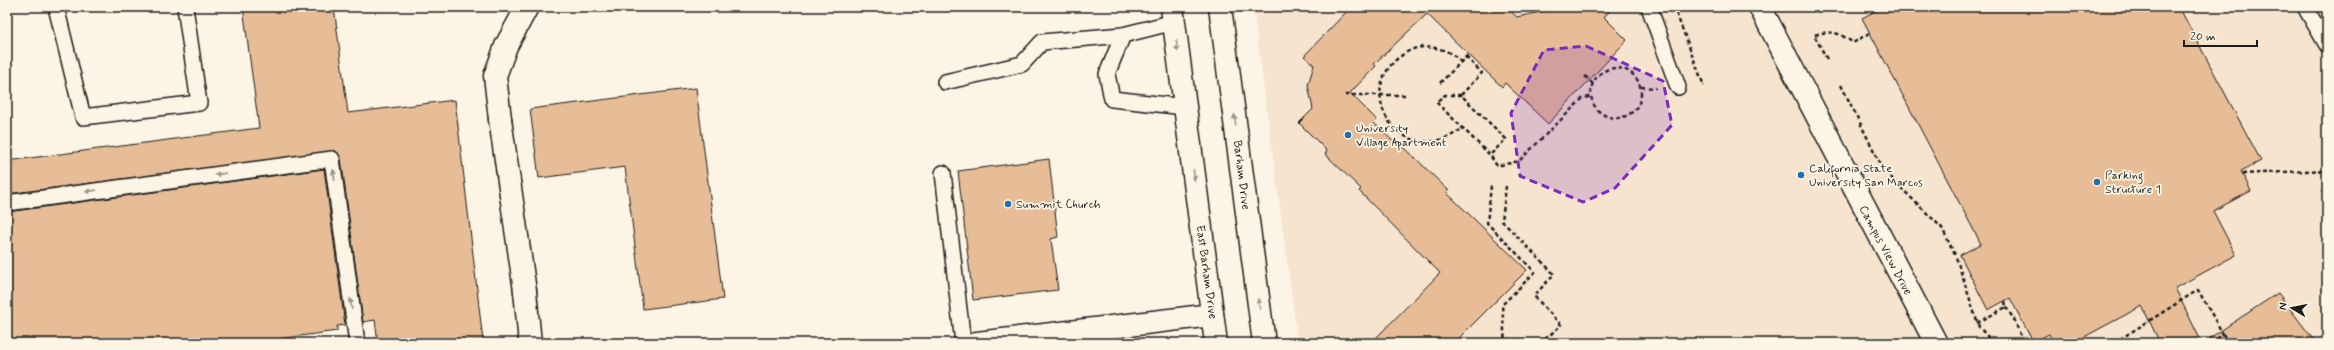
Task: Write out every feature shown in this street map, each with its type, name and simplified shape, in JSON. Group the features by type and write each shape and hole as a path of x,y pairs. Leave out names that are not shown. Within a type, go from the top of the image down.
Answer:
{"street":[{"path":"527,7 506,46 496,76 500,119 530,343"},
{"name":"Barham Drive","path":"1220,7 1264,343"},
{"name":"Campus View Drive","path":"1760,7 1936,343"},
{"path":"1173,14 1185,107"},
{"name":"East Barham Drive","path":"1185,107 1216,343"},
{"path":"978,343 1212,315"}],"lane":[{"path":"56,7 83,116 199,103 185,7"},
{"path":"1649,7 1678,87"},
{"path":"2305,7 2327,45"},
{"path":"945,82 1022,64 1042,42 1122,35 1173,14"},
{"path":"1122,35 1106,74 1112,99 1185,107"},
{"path":"7,203 332,159 356,343"},
{"path":"943,173 963,343"}],"path":[{"path":"1674,7 1704,86"},
{"path":"1827,59 1814,35 1827,31 1841,34 1853,43 1869,33"},
{"path":"1461,62 1453,53 1444,49 1421,47 1407,52 1387,68 1382,84 1381,95 1383,108 1389,122 1396,130 1412,140 1436,142 1447,139 1463,128"},
{"path":"1440,83 1469,54"},
{"path":"1461,95 1482,73 1466,57"},
{"path":"1618,68 1633,74 1641,87 1639,104 1634,110 1619,117 1603,113 1597,108 1592,96 1593,84 1603,72 1618,68"},
{"path":"1584,76 1593,84"},
{"path":"1841,85 1881,165 1894,181 1942,228 1956,257 1979,327 1993,343"},
{"path":"1641,87 1656,88"},
{"path":"1345,95 1407,95"},
{"path":"1490,155 1506,139 1461,95 1445,95 1436,102 1490,155 1497,166 1519,161 1582,99 1592,96"},
{"path":"2242,174 2327,170"},
{"path":"1491,186 1487,223 1536,272 1502,305 1504,343"},
{"path":"1506,186 1502,221 1554,274 1534,296 1561,325 1541,343"},
{"path":"2114,343 2198,290 2228,343"},
{"path":"2005,301 2006,307 2015,320 2022,343"},
{"path":"1978,323 2006,307"},
{"path":"2212,343 2223,334"}],"highlighted area":[{"path":"1586,46 1663,81 1672,125 1615,188 1583,202 1520,176 1511,113 1544,50"}],"shaded area":[{"name":"California State University San Marcos","path":"1253,7 2327,7 2327,343 1298,343"}],"building":[{"path":"243,7 334,7 348,113 455,100 483,341 378,343 375,320 363,322 341,158 335,151 7,194 7,161 259,128"},
{"path":"1351,7 1506,7 1517,17 1550,10 1551,7 1613,7 1604,17 1627,40 1548,124 1505,83 1502,87 1427,14 1374,64 1376,66 1350,93 1377,120 1374,123 1401,149 1403,146 1449,191 1447,193 1527,270 1454,343 1371,343 1440,273 1359,191 1361,189 1325,154 1327,151 1299,123 1313,109 1308,85 1314,65 1304,56"},
{"name":"Parking Structure 1","path":"1883,7 2179,7 2261,161 2241,171 2251,191 2213,211 2236,255 2175,288 2202,343 2160,343 2142,306 2073,343 2054,343 2049,334 2033,342 2010,298 1988,310 1960,255 1981,244 1862,18"},
{"path":"696,88 723,299 643,309 625,167 539,178 530,109"},
{"name":"Summit Church","path":"1049,159 1058,237 1051,239 1058,290 973,300 958,171"},
{"path":"324,169 345,325 337,326 337,331 248,343 7,343 7,212"},
{"path":"2278,293 2316,343 2202,343"}],"place":[{"name":"University Village Apartment","path":"1348,135"},
{"name":"California State University San Marcos","path":"1801,175"},
{"name":"Parking Structure 1","path":"2097,182"},
{"name":"Summit Church","path":"1008,204"}]}
